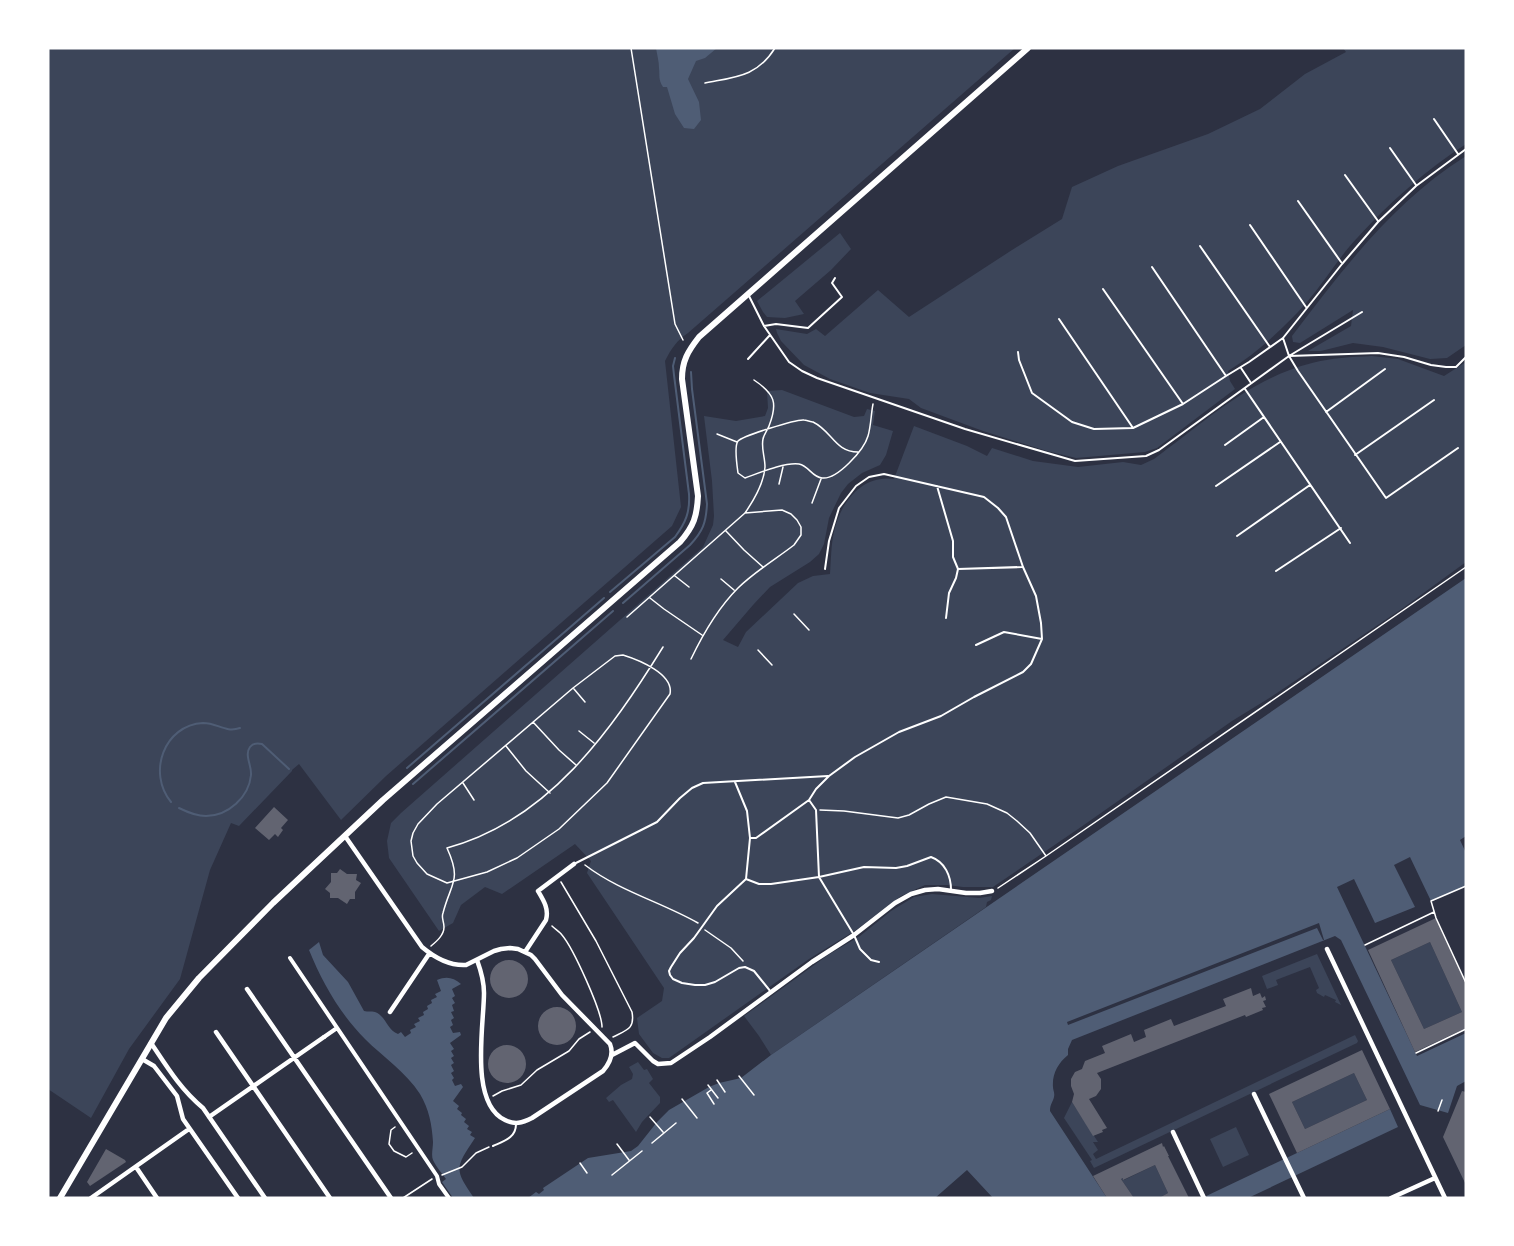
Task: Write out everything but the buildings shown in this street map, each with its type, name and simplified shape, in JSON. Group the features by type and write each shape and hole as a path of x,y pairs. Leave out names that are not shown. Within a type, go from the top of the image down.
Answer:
{"street":[{"path":"60,1198 166,1018 199,978 273,903 383,800 680,542 689,531 694,522 698,496 682,367 690,349 699,337 1028,48"},
{"path":"345,836 416,939 428,952 457,965 466,965 501,949 510,948 525,952 535,959 562,995 602,1034 612,1048 611,1060 603,1071 522,1124 503,1119 491,1108 487,1099 482,1078 480,1049 484,991 477,960"},
{"path":"525,952 546,920 547,909 538,891 577,863"},
{"path":"612,1054 635,1043 658,1064 672,1063 812,962 854,935 895,903 911,894 938,889 980,893 992,891"},
{"path":"1327,949 1445,1198"},
{"path":"390,1012 428,952"},
{"path":"290,958 418,1149 439,1176 439,1184 449,1198"},
{"path":"248,989 391,1198"},
{"path":"209,1117 337,1028"},
{"path":"216,1032 330,1198"},
{"path":"151,1043 181,1087 203,1108 265,1198"},
{"path":"142,1059 154,1066 177,1096 183,1119 238,1198"},
{"path":"1254,1094 1304,1198"},
{"path":"91,1198 189,1129"},
{"path":"1173,1132 1203,1196"},
{"path":"136,1167 157,1198"},
{"path":"1392,1198 1435,1178"}],"lane":[{"path":"1434,119 1458,154"},
{"path":"1390,148 1416,186"},
{"path":"1018,351 1019,360 1032,393 1071,422 1094,429 1133,428 1183,404 1282,338 1378,222 1416,186 1466,149"},
{"path":"1345,175 1378,222"},
{"path":"1298,201 1342,264"},
{"path":"1250,225 1306,307"},
{"path":"1200,246 1270,347"},
{"path":"1152,267 1226,376"},
{"path":"764,326 776,324 808,328 842,297 831,283 835,278"},
{"path":"1103,289 1183,404"},
{"path":"748,294 764,326 789,362 802,371 965,429 1075,461 1146,456 1159,450 1289,356 1362,312"},
{"path":"1059,319 1133,428"},
{"path":"748,360 770,334"},
{"path":"1282,338 1298,371 1386,498 1458,448"},
{"path":"1289,356 1378,353 1446,367 1456,367 1466,357"},
{"path":"1240,367 1251,383"},
{"path":"1326,412 1384,369"},
{"path":"1245,388 1350,543"},
{"path":"1356,455 1434,400"},
{"path":"1225,445 1264,417"},
{"path":"1216,486 1280,441"},
{"path":"750,838 756,838 764,833 809,800 829,776 855,758 898,732 941,716 1023,672 1032,664 1042,639 1036,596 1023,567 1006,517 984,497 884,474 869,477 856,486 839,508 829,541 825,569"},
{"path":"1237,536 1310,485"},
{"path":"937,486 953,541 953,556 958,570 949,593 946,618"},
{"path":"1276,571 1341,528"},
{"path":"958,570 1023,567"},
{"path":"976,645 1004,632 1042,639"},
{"path":"577,863 657,822 680,798 692,788 703,783 829,776"},
{"path":"735,782 747,811 750,838 746,879 717,906 702,928 680,953 669,971 673,979 695,985 715,982 745,967 754,971 771,992"},
{"path":"809,800 816,810 819,877 860,949 871,960 879,962"},
{"path":"746,879 759,884 819,877 864,867 896,868 931,857 940,862 946,870 951,880 951,890"},
{"path":"493,1146 510,1138 516,1129 516,1124"}],"path":[{"path":"631,48 675,324 683,340"},
{"path":"705,82 732,78 759,68 775,48"},
{"path":"627,617 745,513 759,487 765,465 763,439 774,414 772,396 767,388 754,380"},
{"path":"858,452 842,449 821,427 805,419 752,434 738,442 736,446 738,473 745,478 783,466 798,464 807,467 817,477 831,477 837,474 858,452 868,438 873,397"},
{"path":"717,434 738,442"},
{"path":"779,484 783,466"},
{"path":"812,503 822,478"},
{"path":"691,659 703,635 735,591 794,545 801,535 801,527 791,514 782,510 745,513"},
{"path":"725,530 764,568"},
{"path":"992,891 1466,567"},
{"path":"674,575 689,586"},
{"path":"721,579 735,591"},
{"path":"649,597 703,635"},
{"path":"794,614 809,630"},
{"path":"428,952 442,935 444,926 442,916 455,882 454,863 447,848 466,843 508,823 550,793 595,744 663,647"},
{"path":"758,650 772,665"},
{"path":"623,655 650,667 669,682 670,694 607,783 559,829 517,858 487,872 455,882 447,883 433,878 417,863 413,856 411,841 418,824 437,804 573,688 615,656 623,655"},
{"path":"573,688 585,702"},
{"path":"533,722 559,750 577,765"},
{"path":"579,731 595,744"},
{"path":"506,746 526,771 550,793"},
{"path":"463,782 474,800"},
{"path":"816,810 843,810 898,818 946,797 987,804 1007,813 1017,821 1030,833 1046,856"},
{"path":"577,863 631,892 700,924 702,928 731,948 745,963 745,967"},
{"path":"557,876 596,941 632,1012 630,1029 607,1040"},
{"path":"1466,886 1431,901 1436,918 1466,983"},
{"path":"1365,945 1434,912"},
{"path":"546,920 563,935 574,956 596,1004 603,1024 602,1034"},
{"path":"487,1099 521,1085 537,1070 569,1051 579,1039 596,1029"},
{"path":"1416,1053 1466,1029"},
{"path":"739,1076 754,1095"},
{"path":"717,1080 725,1092"},
{"path":"708,1086 718,1098"},
{"path":"711,1090 707,1093 714,1104"},
{"path":"682,1099 697,1118"},
{"path":"1438,1111 1442,1100"},
{"path":"650,1117 664,1133"},
{"path":"401,1123 391,1130 389,1144 394,1151 406,1157 418,1149"},
{"path":"652,1143 676,1123"},
{"path":"616,1144 630,1161"},
{"path":"403,1198 439,1176 462,1167 476,1154 493,1146"},
{"path":"612,1175 642,1151"},
{"path":"580,1163 587,1173"}],"shaded area":[{"path":"48,48 1015,48 672,349 665,361 681,507 672,526 386,776 341,820 299,764 239,826 231,823 210,870 180,979 129,1049 91,1118 48,1089"},
{"path":"656,48 717,48 705,58 696,61 688,79 699,102 701,120 694,129 684,128 675,114 667,87 663,87 660,82"},
{"path":"1343,48 1466,48 1466,144 1409,187 1383,211 1351,245 1314,294 1289,321 1270,340 1228,371 1235,389 1157,448 1145,452 1076,458 1047,451 921,408 909,399 870,393 830,379 804,365 781,341 776,329 807,334 816,329 825,336 878,290 909,317 1062,219 1072,187 1118,166 1208,134 1260,109 1305,74 1346,52"},
{"path":"1466,156 1466,345 1447,358 1430,359 1383,347 1353,343 1321,351 1308,351 1351,326 1353,310 1300,343 1293,342 1292,336 1350,261 1371,238 1416,194"},
{"path":"840,233 851,249 795,301 804,314 785,318 767,317 757,301"},
{"path":"1372,356 1398,359 1444,376 1466,362 1466,562 1403,608 1232,721 993,887 925,885 901,896 856,930 809,959 669,1058 662,1058 653,1053 639,1034 637,1018 662,1001 664,988 587,873 591,861 575,844 502,894 485,887 461,905 453,923 439,931 389,858 387,841 391,823 401,813 703,547 713,525 714,516 704,416 736,421 765,416 768,408 767,391 782,390 854,417 864,416 867,409 875,411 873,425 893,431 886,455 880,465 862,473 841,493 829,518 824,544 819,554 770,587 723,640 738,647 746,632 798,583 813,576 830,574 833,537 841,511 854,493 863,486 872,481 894,479 914,426 987,456 992,448 1033,461 1078,467 1123,462 1141,465 1154,459 1209,417 1268,379 1319,361"},
{"path":"1466,578 1466,836 1460,840 1466,853 1466,886 1431,901 1410,857 1394,865 1415,907 1375,923 1354,879 1337,887 1417,1056 1466,1033 1466,1081 1457,1086 1448,1113 1420,1105 1341,940 1335,936 1072,1040 1068,1055 1055,1073 1054,1096 1050,1111 1107,1198 993,1198 967,1170 935,1198 528,1198 536,1192 539,1194 544,1190 543,1188 588,1158 631,1151 669,1110 709,1087 741,1078 771,1055"},
{"path":"932,894 979,898 992,896 986,907 771,1055 744,1016 828,955 860,936 891,911 914,897"},
{"path":"319,942 323,955 348,982 364,1011 379,1014 394,1032 398,1034 401,1032 405,1037 411,1033 410,1030 416,1027 414,1024 420,1021 418,1018 424,1015 423,1012 428,1009 427,1006 432,1003 431,1000 437,997 435,994 441,991 437,980 449,978 461,984 452,989 455,996 452,998 455,1003 452,1005 454,1011 451,1012 454,1018 451,1020 453,1025 450,1027 453,1033 460,1032 461,1035 450,1043 454,1049 451,1051 454,1056 451,1058 454,1063 451,1065 454,1071 451,1073 455,1086 461,1084 463,1087 453,1101 459,1106 457,1109 466,1119 464,1122 469,1126 467,1129 472,1132 470,1135 475,1138 460,1168 463,1181 474,1198 453,1198 442,1182 446,1179 432,1158 432,1129 428,1111 420,1094 394,1065 365,1039 340,1008 326,986 309,950"},
{"path":"1430,942 1462,1012 1424,1029 1391,960"},
{"path":"1317,954 1341,1005 1335,1002 1336,1000 1317,993 1316,990 1319,988 1310,967 1276,980 1278,985 1267,989 1262,976"},
{"path":"1355,1035 1357,1043 1094,1168 1090,1161 1092,1160 1064,1118 1072,1102 1098,1142 1093,1142 1098,1150 1093,1154 1096,1159"},
{"path":"638,1062 644,1070 647,1069 653,1079 649,1083 660,1097 660,1103 636,1132 613,1100 609,1102 606,1098 632,1079 633,1074 629,1067"},
{"path":"1354,1073 1367,1100 1305,1129 1292,1102"},
{"path":"1390,1109 1398,1127 1248,1198 1202,1198"},
{"path":"1236,1127 1249,1155 1223,1167 1210,1139"},
{"path":"1155,1165 1168,1193 1159,1198 1134,1198 1121,1179 1124,1180"}],"pier":[{"path":"1319,923 1324,940 1317,928 1068,1025 1067,1022"}],"waterway":[{"path":"610,592 675,537 685,522 688,512 689,494 673,366 675,358"},
{"path":"623,603 690,545 705,522 707,504 691,372"},
{"path":"407,768 604,598"},
{"path":"413,784 613,611"},
{"path":"171,802 160,778 163,752 169,741 189,726 203,723 226,729 240,728"},
{"path":"179,808 195,815 206,816 222,813 236,804 242,798 249,783 251,772 248,750 254,744 262,744 289,769"}]}
